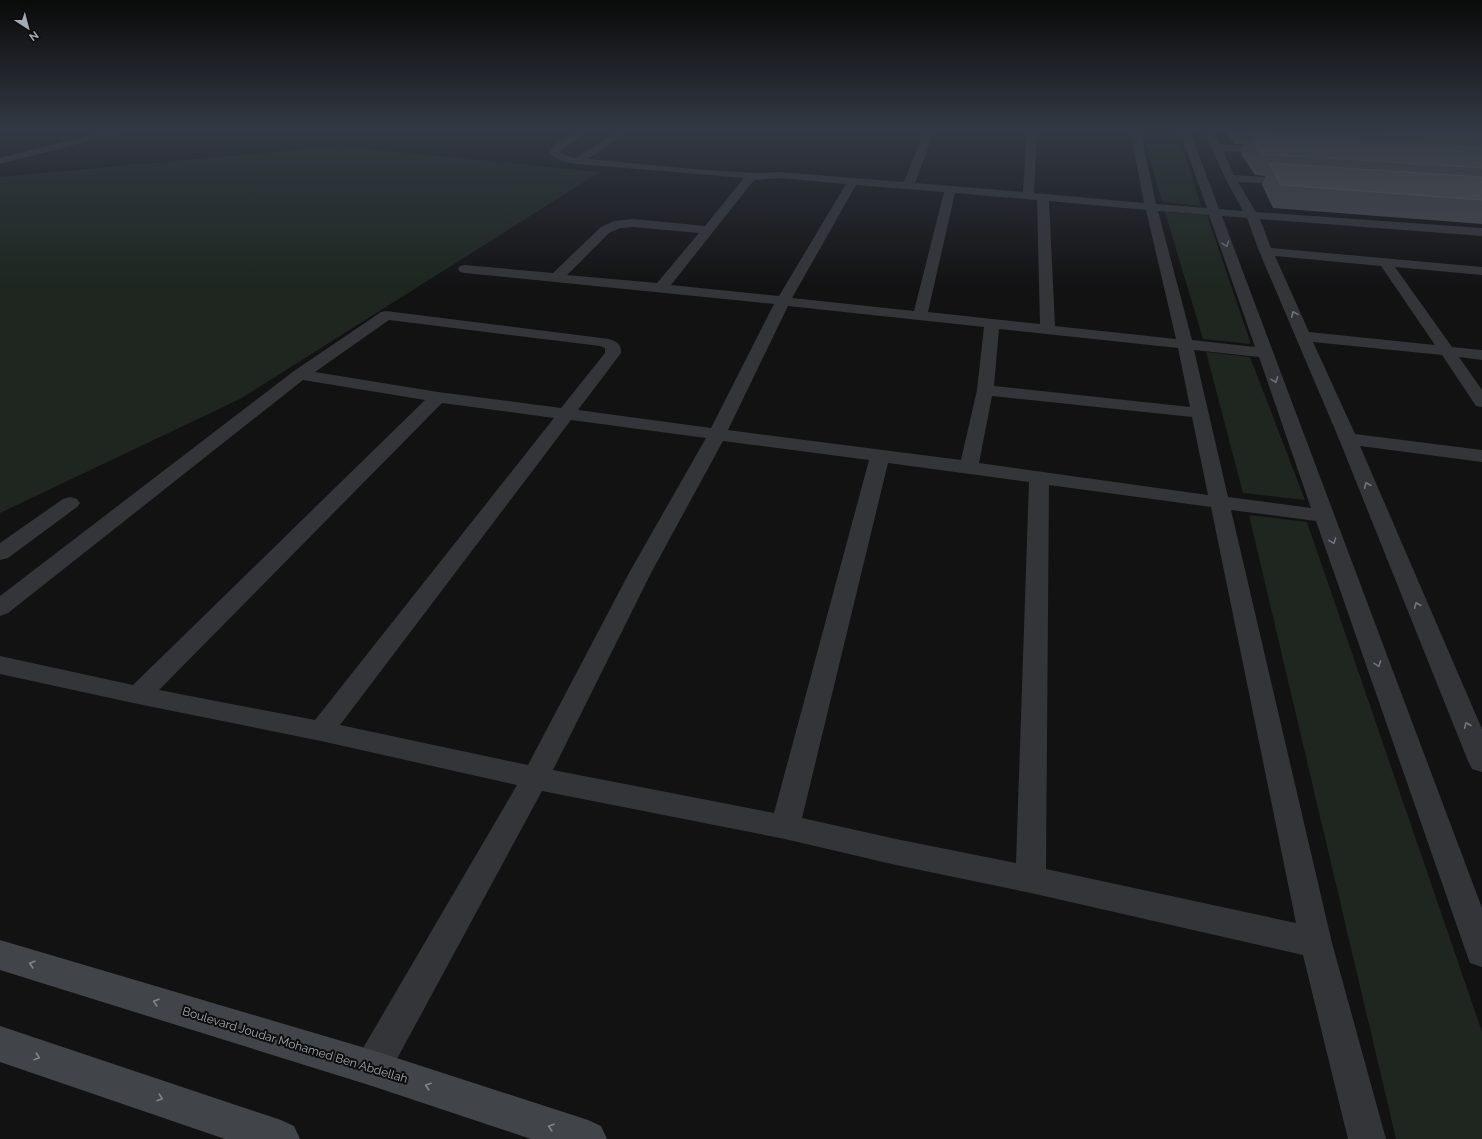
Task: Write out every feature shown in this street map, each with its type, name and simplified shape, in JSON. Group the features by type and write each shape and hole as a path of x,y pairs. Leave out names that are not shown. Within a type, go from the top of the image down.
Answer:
{"main road":[{"name":"Boulevard Joudar Mohamed Ben Abdellah","path":"0,954 372,1068 588,1139"},
{"path":"0,1044 281,1139"}],"street":[{"path":"661,288 747,182"},
{"path":"372,1068 535,778 640,573 718,433 783,301 818,239 853,182"},
{"path":"866,182 1214,212 1482,232"},
{"path":"908,186 909,182"},
{"path":"1028,196 1029,182"},
{"path":"1146,182 1185,344 1316,943 1367,1139"},
{"path":"1203,182 1482,952"},
{"path":"1232,182 1252,215 1266,251 1348,439 1481,758"},
{"path":"920,316 950,189"},
{"path":"1043,197 1048,329"},
{"path":"556,278 605,230 618,224 632,223 708,230"},
{"path":"1467,231 1482,246"},
{"path":"1266,251 1482,271"},
{"path":"1385,262 1482,402"},
{"path":"465,269 661,288 1266,353"},
{"path":"0,608 300,375 386,315 603,342 612,346 613,353 321,731"},
{"path":"969,467 985,390 992,323"},
{"path":"1304,336 1482,355"},
{"path":"300,375 438,397 718,433 1324,516"},
{"path":"985,390 1200,413"},
{"path":"138,695 438,397"},
{"path":"1348,439 1482,456"},
{"path":"785,827 880,456"},
{"path":"1031,879 1039,478"},
{"path":"0,553 70,503"},
{"path":"0,665 138,695 321,731 535,778 785,827 896,852 1031,879 1316,943"}],"shaded area":[{"path":"0,182 584,182 240,399 0,513"},
{"path":"1157,182 1194,182 1201,206 1162,202"},
{"path":"1165,212 1207,215 1251,344 1203,339"},
{"path":"1206,352 1250,357 1305,500 1243,493"},
{"path":"1249,515 1307,522 1482,1032 1482,1139 1396,1139"}],"building":[{"path":"1279,182 1482,182 1482,200 1281,185"}]}
